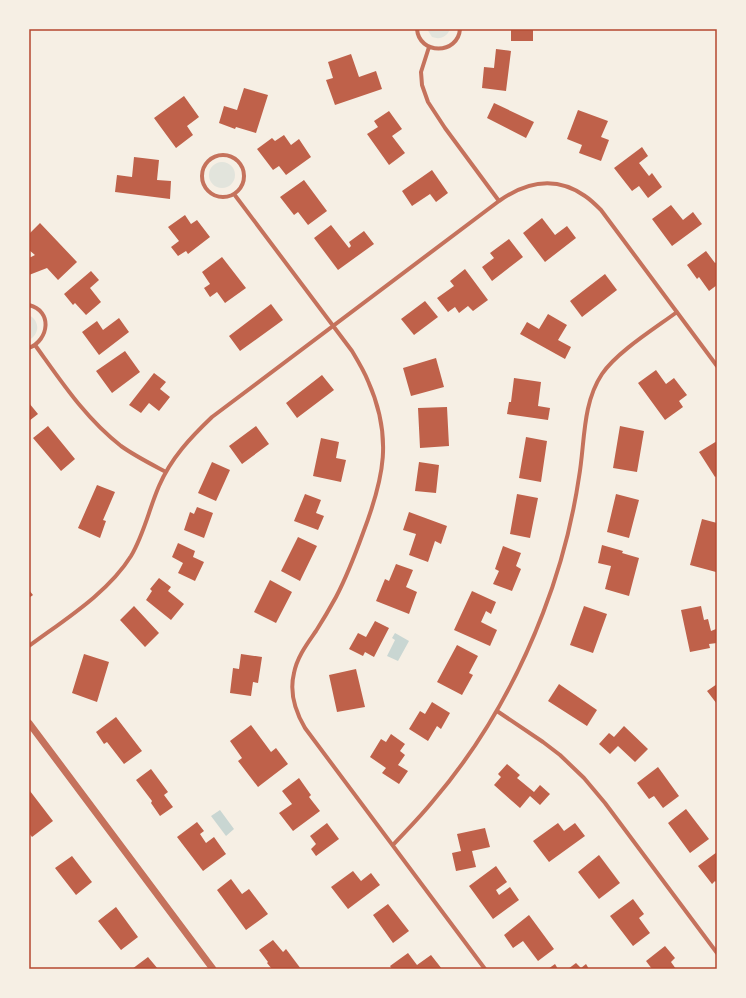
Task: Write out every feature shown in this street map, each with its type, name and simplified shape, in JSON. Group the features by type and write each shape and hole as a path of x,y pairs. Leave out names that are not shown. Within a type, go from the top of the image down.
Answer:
{"street":[{"path":"417,29 419,38 424,44 437,49 451,45 456,39 460,29"},
{"path":"430,47 422,72 422,85 428,102 445,128 499,201"},
{"path":"222,154 235,158 240,163 244,176 239,189 234,194 220,197 213,195 203,185 201,178 202,171 204,165 209,159 222,154"},
{"path":"29,646 94,596 116,575 130,557 141,537 159,486 166,472 182,448 212,417 499,201 512,192 523,187 545,183 567,186 586,197 601,210 717,366"},
{"path":"234,194 352,352 368,380 376,400 381,420 383,463 380,484 351,565 336,596 297,663 294,674 293,697 295,708 305,728 485,969"},
{"path":"29,305 38,309 45,321 46,328 40,341 29,348"},
{"path":"393,845 433,801 460,767 497,710 522,664 543,614 558,572 569,530 579,477 590,401 597,383 603,372 619,355 677,312"},
{"path":"35,345 75,400 96,425 121,446 166,472"},
{"path":"497,710 560,755 584,778 605,803 717,953"},
{"path":"29,723 213,969"}],"shaded area":[{"path":"427,29 450,29 445,36 438,38 432,37"},
{"path":"222,162 231,166 235,175 231,184 222,188 213,184 209,175 213,166"},
{"path":"29,315 37,324 37,331 29,340"},
{"path":"395,633 409,641 398,661 387,656 395,640 392,638"},
{"path":"220,810 234,829 226,836 211,816"}],"building":[{"path":"511,29 533,29 533,41 511,41"},
{"path":"496,49 511,51 506,91 482,88 484,67 494,68"},
{"path":"351,54 359,77 376,71 382,89 335,105 326,80 333,78 328,62"},
{"path":"244,88 268,95 256,133 236,127 235,129 219,123 224,106 237,110"},
{"path":"184,96 199,117 187,126 193,135 176,148 154,118"},
{"path":"494,103 534,122 526,138 487,118"},
{"path":"578,110 608,121 601,137 609,140 601,161 579,153 582,145 567,139"},
{"path":"389,111 402,129 392,136 405,153 389,165 367,134 378,127 374,121"},
{"path":"284,135 291,145 299,139 311,157 286,175 279,166 273,170 257,149 272,138 275,141"},
{"path":"642,147 648,156 639,163 649,176 652,173 662,187 648,198 639,186 632,191 614,168"},
{"path":"134,157 159,160 157,180 171,181 170,199 115,192 117,175 132,177"},
{"path":"432,170 448,193 436,202 430,194 412,206 402,191"},
{"path":"304,180 327,211 308,225 298,212 294,215 280,197"},
{"path":"671,205 683,220 693,212 702,224 672,246 652,219"},
{"path":"185,215 191,224 197,220 210,237 188,254 186,251 178,256 171,247 179,241 168,227"},
{"path":"542,218 555,235 567,226 576,238 545,262 523,233"},
{"path":"40,223 77,262 58,280 47,268 29,275 29,258 35,255 29,250 29,234"},
{"path":"331,225 349,248 351,246 349,242 364,231 374,244 338,270 314,238"},
{"path":"509,239 523,257 492,281 482,267 494,258 490,253"},
{"path":"706,251 715,263 717,262 717,285 709,291 699,277 697,279 687,265"},
{"path":"222,257 246,288 225,303 217,292 210,297 204,288 210,284 202,272"},
{"path":"465,269 488,300 473,311 468,306 459,313 455,307 448,312 437,298 454,286 450,281"},
{"path":"91,271 99,280 90,288 101,302 86,315 75,303 73,305 64,294"},
{"path":"605,274 617,290 582,317 570,301"},
{"path":"425,301 438,317 414,335 401,319"},
{"path":"271,304 283,320 240,351 229,336"},
{"path":"548,314 567,325 558,340 571,347 565,359 520,334 527,322 539,329"},
{"path":"119,318 129,332 99,355 82,332 97,321 103,330"},
{"path":"125,351 140,372 112,393 96,371"},
{"path":"436,358 444,387 411,396 403,368"},
{"path":"656,370 666,384 674,378 687,395 679,401 683,407 665,420 638,383"},
{"path":"154,373 166,382 160,389 170,397 159,411 149,403 141,413 129,405"},
{"path":"322,375 334,390 297,418 286,403"},
{"path":"514,378 541,382 538,406 550,408 548,420 507,414 509,402 511,402"},
{"path":"29,403 38,414 29,421"},
{"path":"447,407 449,446 420,448 418,408"},
{"path":"48,426 75,459 61,471 33,438"},
{"path":"256,426 269,444 242,464 229,446"},
{"path":"620,426 644,431 637,472 613,468"},
{"path":"526,437 547,441 541,482 519,478"},
{"path":"321,438 339,442 336,458 346,460 341,482 313,476"},
{"path":"717,441 717,476 715,477 699,452"},
{"path":"212,462 230,470 216,501 198,493"},
{"path":"419,462 439,465 436,493 415,491"},
{"path":"97,485 115,492 103,520 106,521 100,538 78,528"},
{"path":"305,494 321,500 316,513 324,516 318,530 294,521"},
{"path":"517,494 538,498 530,538 510,534"},
{"path":"616,494 639,500 629,538 607,532"},
{"path":"197,507 213,513 204,538 184,530 190,512 194,514"},
{"path":"409,512 447,526 441,544 435,541 428,562 409,555 416,534 403,530"},
{"path":"702,519 717,523 716,572 690,565"},
{"path":"298,537 317,546 300,581 281,571"},
{"path":"178,543 195,551 193,557 204,562 195,581 178,573 183,563 172,557"},
{"path":"602,545 623,551 622,553 639,558 629,596 605,589 611,566 598,563"},
{"path":"503,546 521,553 516,566 521,569 512,591 493,584 499,571 495,569"},
{"path":"396,564 413,570 406,587 417,592 409,614 376,601 385,579 389,581"},
{"path":"159,578 171,587 168,591 184,604 171,620 146,600 152,591 150,589"},
{"path":"270,580 292,592 276,623 254,612"},
{"path":"29,590 33,595 29,598"},
{"path":"472,591 496,602 491,614 486,611 481,622 497,630 490,646 454,630"},
{"path":"134,606 159,633 145,647 120,620"},
{"path":"584,606 607,614 593,653 570,645"},
{"path":"701,606 704,620 708,619 711,631 716,629 717,643 709,644 710,648 690,652 681,610"},
{"path":"375,621 389,628 374,657 365,652 363,656 349,649 358,633 366,637"},
{"path":"457,645 478,656 469,673 473,675 462,695 437,682"},
{"path":"84,654 109,662 97,702 72,693"},
{"path":"241,654 262,657 258,683 253,682 251,696 230,693 233,668 239,669"},
{"path":"356,669 365,707 337,712 329,675"},
{"path":"559,684 597,710 587,726 548,701"},
{"path":"717,684 717,704 707,691"},
{"path":"432,702 450,713 441,729 437,726 428,741 409,729 420,711 425,714"},
{"path":"116,717 142,751 124,764 107,742 104,744 96,732"},
{"path":"251,725 271,752 276,748 288,764 258,787 238,761 242,758 230,741"},
{"path":"624,726 648,749 635,762 618,746 610,754 599,744 609,733 614,737"},
{"path":"391,734 405,744 400,751 405,755 398,765 408,771 399,784 382,773 386,768 370,757 381,739 386,742"},
{"path":"507,764 520,775 517,778 534,792 540,785 550,794 540,805 530,796 520,808 494,785 501,777 498,774"},
{"path":"658,767 679,796 663,808 654,796 649,799 637,783"},
{"path":"151,769 168,792 164,795 173,807 160,816 151,803 152,801 136,780"},
{"path":"299,778 311,795 309,797 320,811 293,831 279,813 292,804 282,791"},
{"path":"30,791 53,821 32,837 29,833"},
{"path":"686,809 709,839 690,853 668,823"},
{"path":"197,822 204,831 200,834 206,843 214,837 226,854 203,871 177,837"},
{"path":"327,823 339,839 316,856 311,849 316,844 310,836"},
{"path":"558,823 564,831 575,823 585,836 549,862 533,841"},
{"path":"485,828 490,847 472,851 476,867 456,871 452,853 461,851 457,834"},
{"path":"717,852 717,883 715,881 712,884 698,866"},
{"path":"599,855 620,883 599,899 578,872"},
{"path":"72,856 92,882 76,895 55,868"},
{"path":"496,866 507,882 496,890 499,895 510,887 519,900 493,919 469,886"},
{"path":"353,871 361,881 371,873 380,885 348,909 331,887"},
{"path":"231,879 242,894 249,889 268,914 246,930 217,890"},
{"path":"633,899 644,914 639,918 650,933 633,946 610,916"},
{"path":"388,904 409,931 393,943 373,915"},
{"path":"116,907 138,937 121,950 98,921"},
{"path":"529,915 554,949 538,961 523,941 513,948 504,935"},
{"path":"273,940 283,952 286,949 301,969 272,969 259,950"},
{"path":"665,946 675,958 671,962 676,969 652,969 646,961"},
{"path":"408,953 417,965 431,955 442,969 392,969 390,966"},
{"path":"148,957 158,969 132,969"},
{"path":"576,963 581,968 586,964 589,969 568,969"},
{"path":"555,964 558,969 548,969"}]}
